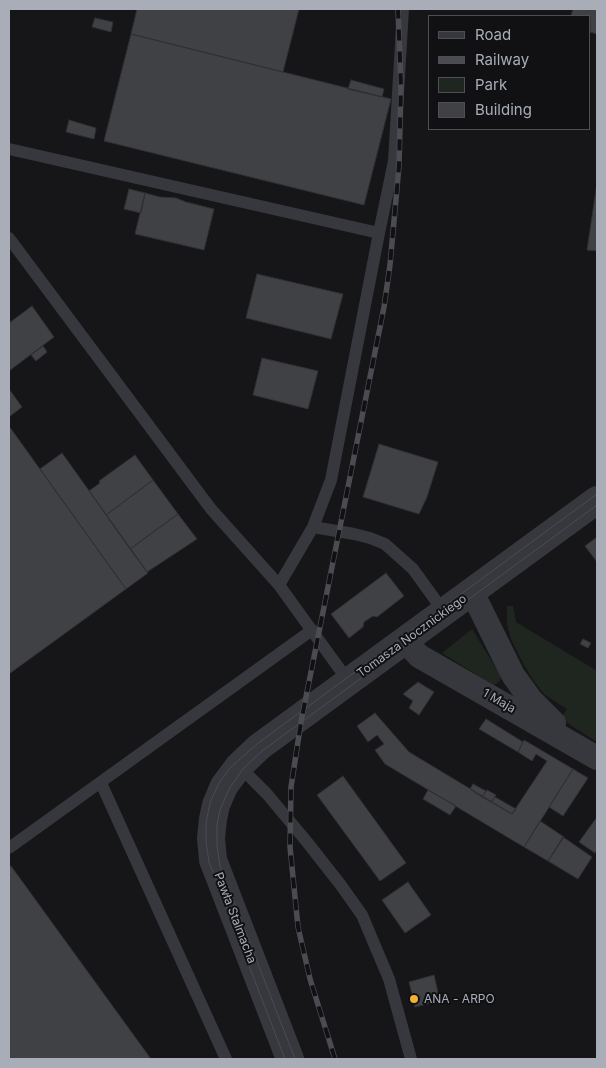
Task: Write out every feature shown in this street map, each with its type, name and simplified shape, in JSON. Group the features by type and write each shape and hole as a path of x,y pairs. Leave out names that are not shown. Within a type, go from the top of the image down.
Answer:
{"street":[{"name":"Tomasza Nocznickiego","path":"235,771 260,747 597,500"},
{"name":"1 Maja","path":"472,592 513,675 522,688 554,723 597,758"},
{"name":"1 Maja","path":"405,641 419,656 597,758"},
{"name":"Pawła Stalmacha","path":"235,771 222,790 214,812 211,838 214,860 290,1059"}],"lane":[{"path":"279,585 313,527 331,480 394,161 403,9"},
{"path":"9,149 379,233"},
{"path":"9,238 210,509 279,585 349,682"},
{"path":"313,527 354,534 385,544 413,568 444,612"},
{"path":"9,848 312,630"},
{"path":"235,771 266,794 307,842 362,915 389,979 411,1059"},
{"path":"101,783 226,1059"}],"green space":[{"path":"507,606 513,606 516,622 597,671 597,742 561,718 567,709 545,695 535,683 511,639 507,624"},
{"path":"472,629 501,676 500,681 496,684 493,685 442,653"}],"building":[{"path":"137,9 299,9 283,72 131,34"},
{"path":"573,9 597,9 597,34 591,32 591,15 571,15"},
{"path":"95,18 113,22 111,32 92,27"},
{"path":"131,34 391,99 364,205 104,141"},
{"path":"351,80 384,89 382,97 348,89"},
{"path":"69,120 96,128 94,139 66,132"},
{"path":"597,183 597,251 587,250"},
{"path":"129,189 145,193 141,213 124,209"},
{"path":"145,193 160,197 176,198 214,209 204,250 135,234"},
{"path":"257,274 343,294 331,339 246,318"},
{"path":"32,306 54,337 9,371 9,323"},
{"path":"43,346 47,352 36,361 31,355"},
{"path":"262,358 318,371 308,409 253,395"},
{"path":"9,389 22,407 9,417"},
{"path":"9,426 126,589 9,674"},
{"path":"379,444 438,462 427,497 419,514 363,497"},
{"path":"62,453 148,573 126,589 40,469"},
{"path":"135,455 153,480 106,515 89,491 100,483 99,481"},
{"path":"153,480 178,514 130,549 106,515"},
{"path":"178,514 197,539 147,572 130,549"},
{"path":"597,537 597,562 585,546"},
{"path":"386,573 404,596 377,617 373,616 364,622 363,627 349,638 331,614"},
{"path":"583,639 591,643 588,648 580,644"},
{"path":"418,682 434,692 419,715 409,708 413,701 403,694"},
{"path":"375,713 409,752 512,814 547,761 536,754 532,761 518,752 524,740 573,769 524,847 385,764 375,750 384,744 377,735 368,742 357,726"},
{"path":"486,719 523,742 518,752 479,729"},
{"path":"573,769 588,778 563,816 549,807"},
{"path":"343,776 406,863 380,881 317,795"},
{"path":"473,784 486,791 482,797 470,789"},
{"path":"428,790 456,806 450,815 423,799"},
{"path":"487,790 496,795 491,802 482,797"},
{"path":"495,797 516,809 512,814 491,802"},
{"path":"597,817 597,849 595,853 579,842"},
{"path":"540,821 564,837 548,861 524,847"},
{"path":"563,837 592,857 578,879 548,861"},
{"path":"11,866 151,1059 9,1059 9,868"},
{"path":"408,882 431,915 405,933 382,900"},
{"path":"434,975 440,1001 415,1007 409,982"}],"tram line":[{"path":"285,1059 209,862 206,823 210,803 219,783 230,768 257,744 597,494"},
{"path":"295,1059 220,866 217,825 220,810 229,789 243,769 262,751 597,505"}],"railway":[{"path":"335,1059 310,979 298,927 290,847 291,787 301,722 384,307 390,265 399,166 401,86 398,9"}],"place":[{"name":"ANA - ARPO","path":"414,999"}]}
